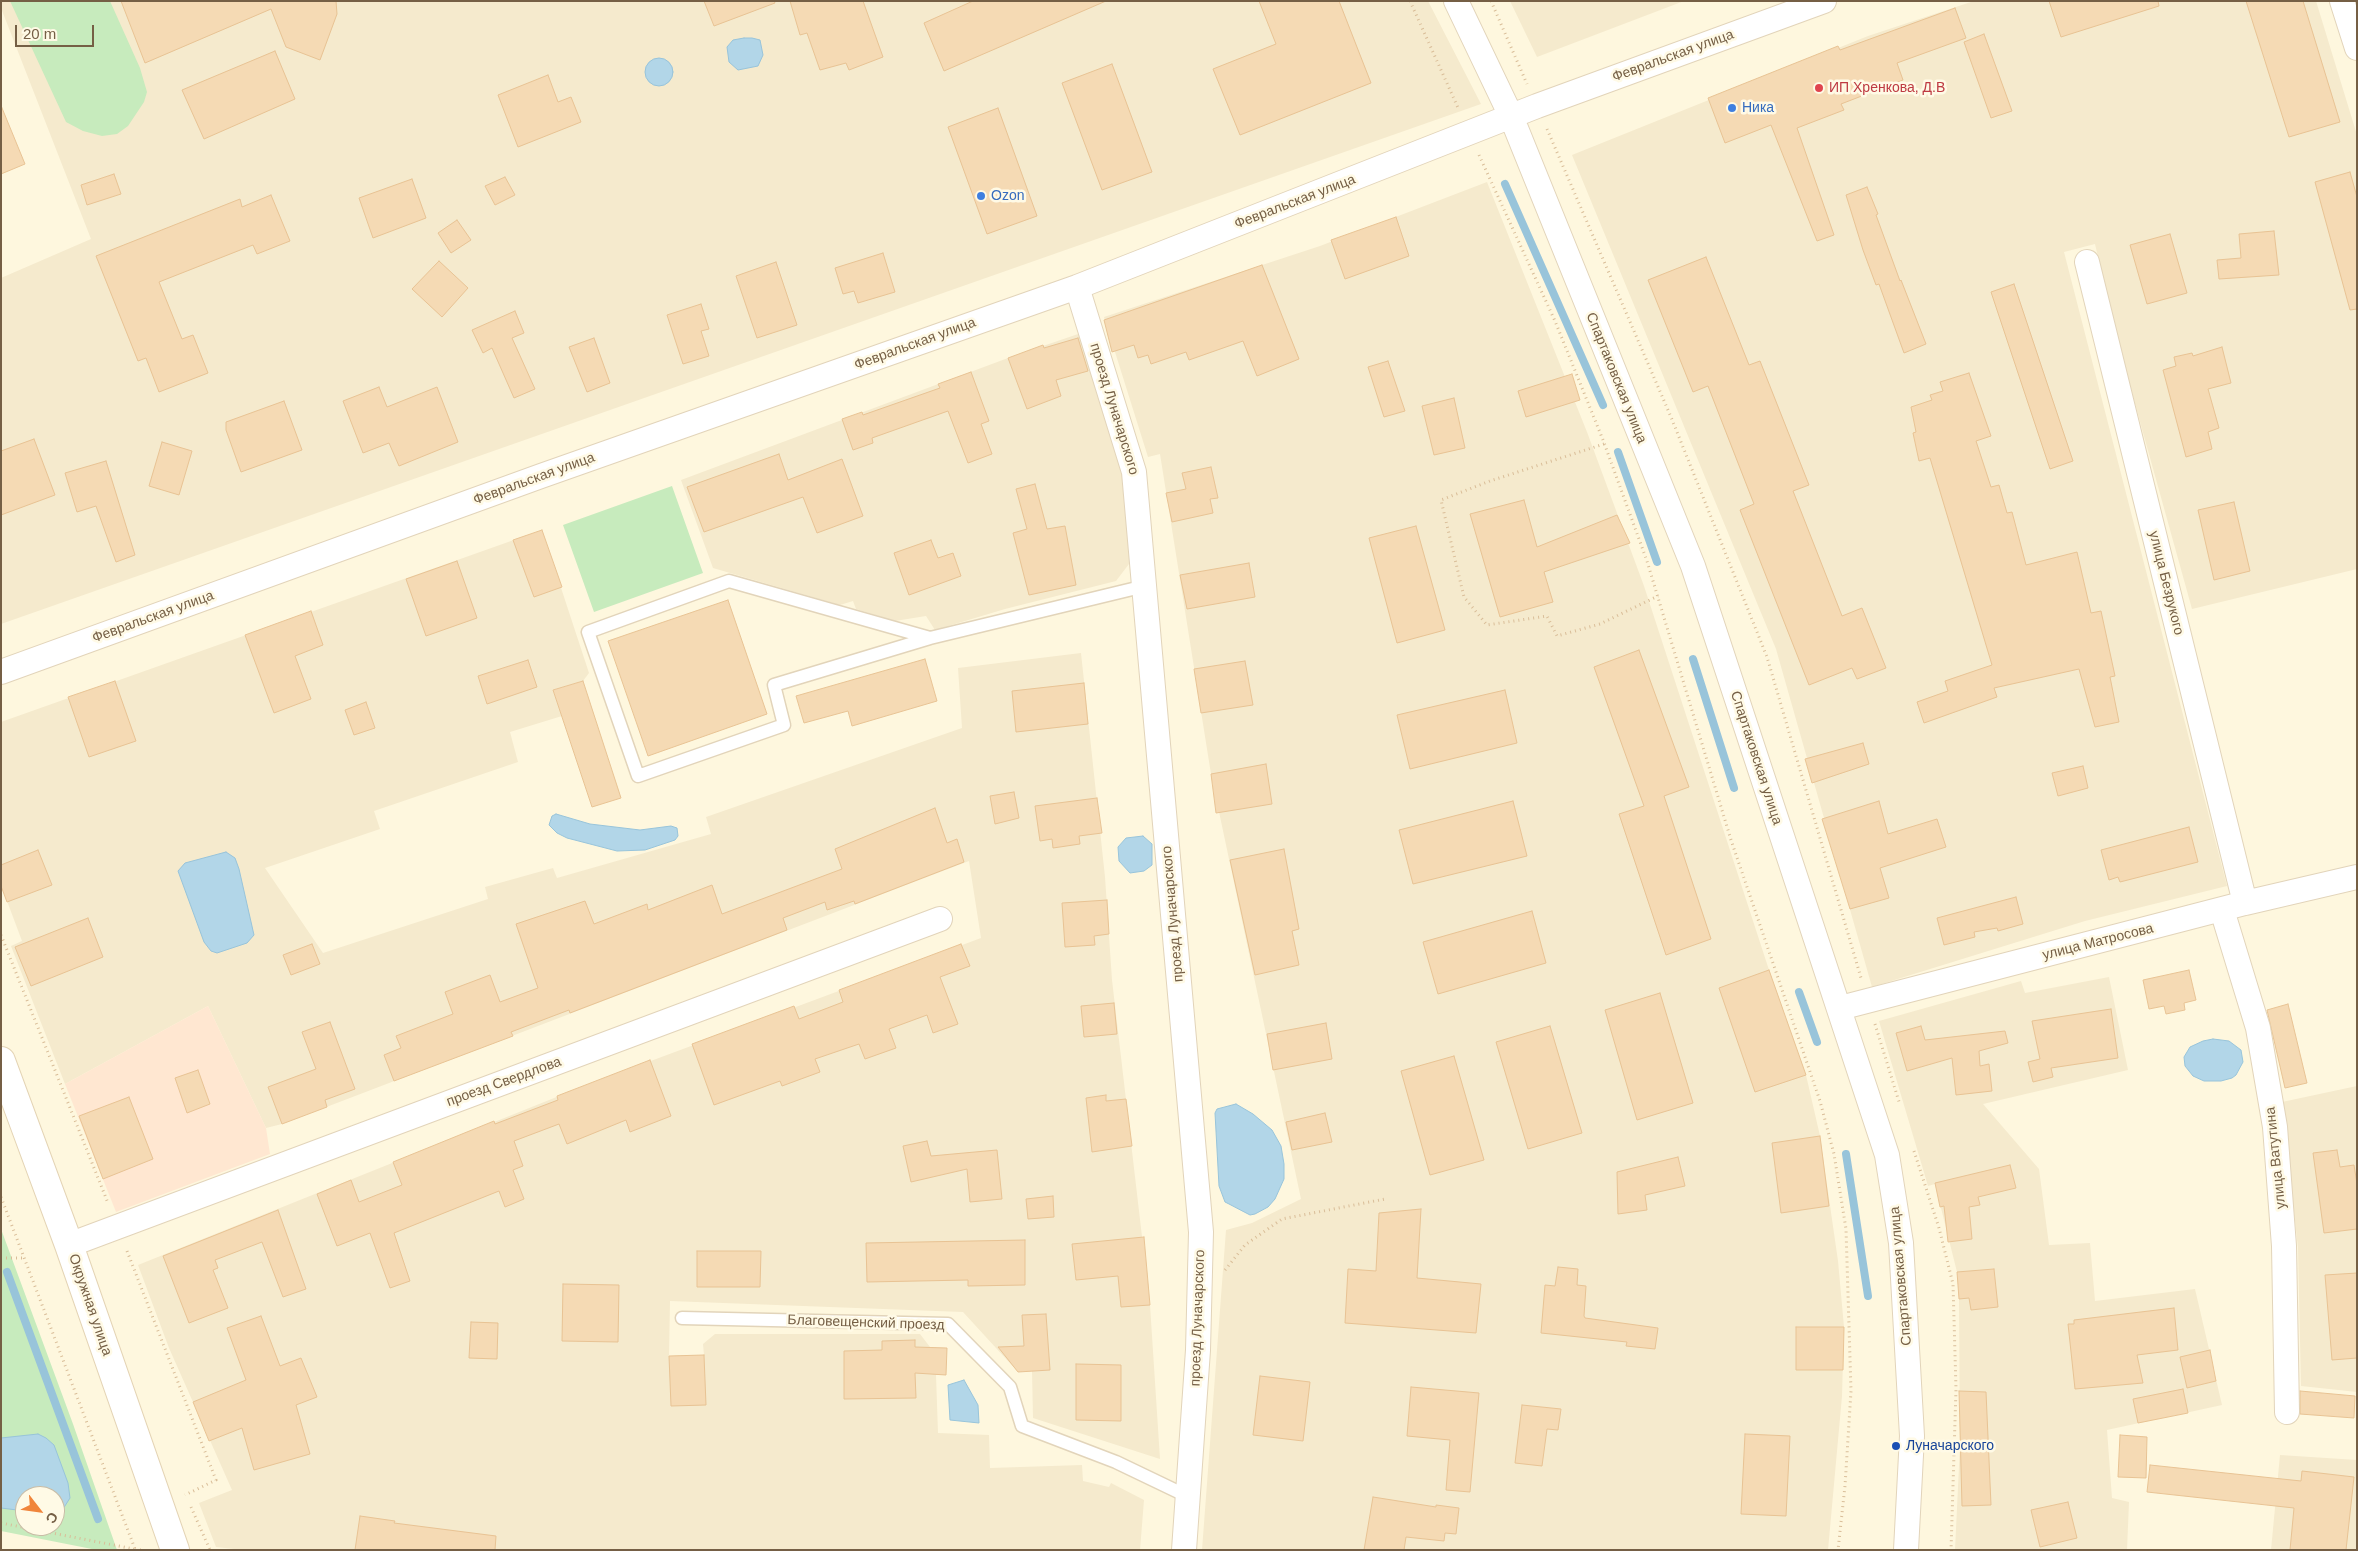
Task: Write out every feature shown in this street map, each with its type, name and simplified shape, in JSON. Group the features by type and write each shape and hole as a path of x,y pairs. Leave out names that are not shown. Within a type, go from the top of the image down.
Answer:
{"main road":[{"name":"Окружная улица","path":"1,1061 69,1245 175,1550"}],"street":[{"name":"Спартаковская улица","path":"1456,1 1511,116 1693,566 1887,1155 1901,1243 1912,1436 1906,1550"},
{"name":"Февральская улица","path":"1,672 551,473 1077,287 1537,106 1824,1"},
{"path":"2342,1 2357,48"},
{"name":"улица Безрукого","path":"2087,262 2245,903"},
{"name":"проезд Луначарского","path":"1077,287 1134,472 1201,1232 1190,1497 1184,1550"},
{"name":"улица Матросова","path":"1840,1008 2245,903 2357,878"},
{"name":"улица Ватутина","path":"2222,910 2258,1028 2275,1127 2284,1246 2287,1412"},
{"name":"проезд Свердлова","path":"69,1245 940,919"}],"lane":[{"path":"930,638 729,581 588,632 638,776 784,725 774,685 930,638 1145,586"},
{"name":"Благовещенский проезд","path":"682,1318 948,1324 1010,1387 1022,1426 1035,1433 1116,1462 1190,1497"}],"path":[{"path":"1410,1 1555,321 1604,444 1658,596 1731,840 1820,1101 1834,1154 1846,1229 1850,1391 1845,1486 1838,1550"},
{"path":"1491,1 1537,106"},
{"path":"1604,444 1490,481 1441,500 1464,597 1487,625 1547,616 1558,636 1600,624 1658,596"},
{"path":"1868,1001 1903,1115"},
{"path":"1911,1143 1939,1228 1953,1284 1956,1389 1951,1550"},
{"path":"1,1197 135,1550"},
{"path":"1199,1303 1245,1246 1282,1219 1385,1199"},
{"path":"1,1258 24,1258"},
{"path":"1,1523 143,1550"}],"shaded area":[{"path":"1,1 1428,1 1481,104 1,624 1,278 91,239 1,8"},
{"path":"1510,1 1684,1 1537,57"},
{"path":"1974,1 2316,1 2357,135 2357,569 2192,609 2119,346 2095,244 2064,252 2227,886 2085,921 1872,987 1776,649 1572,155 1868,36"},
{"path":"1487,182 1587,432 1644,586 1769,970 1806,1075 1820,1136 1838,1261 1844,1327 1842,1396 1828,1550 1202,1550 1226,1230 1252,1223 1301,1199 1211,774 1160,454 1148,457 1104,317 1320,246"},
{"path":"1081,333 1122,453 1130,541 1129,564 1116,581 1005,609 935,630 926,616 895,621 856,609 853,601 840,605 713,568 681,480 1008,358"},
{"path":"542,530 589,673 583,681 553,690 562,716 510,732 518,762 374,811 380,829 265,868 323,953 488,899 485,887 553,868 557,878 711,834 706,817 962,728 958,668 1081,653 1105,877 1112,980 1150,1305 1160,1459 1033,1418 1032,1371 1018,1372 963,1312 670,1301 669,1356 704,1355 703,1344 715,1334 920,1334 930,1347 947,1348 946,1375 936,1375 938,1433 989,1435 990,1468 1082,1465 1083,1481 1109,1487 1111,1483 1144,1500 1140,1550 243,1550 216,1547 199,1503 232,1490 169,1348 138,1265 589,1084 981,938 969,861 282,1124 266,1128 208,1006 65,1084 11,946 22,941 1,885 1,722"},
{"path":"2109,977 2128,1070 1983,1104 2039,1169 2049,1245 2090,1243 2095,1301 2195,1289 2222,1405 2107,1430 2112,1498 2129,1502 2127,1550 1955,1550 1960,1445 1959,1299 1957,1272 1935,1184 1928,1186 1879,1021 2021,981 2025,993"},
{"path":"208,1006 266,1128 270,1154 116,1212 65,1084"},
{"path":"2357,1086 2357,1392 2301,1386 2298,1248 2282,1102"},
{"path":"2280,1455 2357,1460 2357,1550 2271,1550"}],"green space":[{"path":"10,1 110,1 140,68 147,92 144,102 128,126 117,134 102,136 83,131 66,122"},
{"path":"672,486 703,573 594,612 563,525"},
{"path":"1,1229 117,1550 97,1550 26,1536 65,1536 65,1486 15,1486 15,1534 1,1531"}],"water":[{"path":"744,38 760,40 763,55 758,66 738,70 729,62 727,47 733,40"},
{"path":"659,58 669,62 673,72 669,82 659,86 649,82 645,72 649,62"},
{"path":"556,814 590,824 640,830 671,826 677,828 678,836 675,840 645,850 617,851 567,838 557,833 549,825 552,816"},
{"path":"1143,836 1152,844 1152,865 1144,871 1130,873 1119,861 1118,847 1126,838"},
{"path":"226,852 235,858 239,869 254,935 247,943 217,953 211,951 204,942 178,871 185,863"},
{"path":"2213,1039 2229,1041 2241,1050 2243,1062 2236,1075 2232,1078 2221,1081 2204,1081 2193,1076 2185,1066 2184,1057 2190,1047"},
{"path":"1236,1104 1253,1114 1272,1130 1281,1146 1284,1164 1284,1179 1275,1199 1268,1207 1250,1215 1225,1202 1219,1186 1215,1113 1217,1109"},
{"path":"964,1380 978,1405 979,1423 950,1420 948,1385"},
{"path":"38,1434 54,1445 68,1483 70,1498 65,1506 65,1486 15,1486 15,1510 1,1508 1,1438"}],"building":[{"path":"121,1 336,1 337,14 320,60 286,47 271,9 145,63"},
{"path":"704,1 774,1 775,3 714,26"},
{"path":"790,1 863,1 883,57 849,70 846,63 820,70 807,33 800,35"},
{"path":"973,1 1106,1 944,71 924,23"},
{"path":"1259,1 1339,1 1371,83 1240,135 1213,69 1276,44"},
{"path":"2049,1 2158,1 2159,6 2061,37"},
{"path":"2246,1 2303,1 2340,122 2289,137"},
{"path":"1955,8 1966,38 1897,63 1903,80 1841,104 1844,110 1797,128 1834,235 1817,241 1771,125 1725,143 1708,98 1838,46 1840,50"},
{"path":"1984,34 2012,111 1991,118 1964,42"},
{"path":"275,51 295,99 204,139 182,90"},
{"path":"1112,64 1152,172 1102,190 1062,83"},
{"path":"548,75 558,102 571,97 581,122 518,147 498,95"},
{"path":"998,108 1037,216 987,234 948,127"},
{"path":"1,109 25,164 1,174"},
{"path":"2350,172 2357,197 2357,309 2350,310 2315,182"},
{"path":"114,174 121,194 87,205 81,185"},
{"path":"505,177 515,195 495,205 485,186"},
{"path":"412,179 426,218 373,238 359,198"},
{"path":"1867,187 1900,281 1926,344 1904,353 1879,284 1876,285 1863,250 1846,195"},
{"path":"271,195 290,241 257,254 253,245 159,282 182,339 193,335 208,373 159,392 146,358 138,361 96,256 240,199 242,207"},
{"path":"1396,217 1409,256 1345,279 1331,240"},
{"path":"457,220 471,240 451,253 438,233"},
{"path":"2274,231 2279,275 2219,279 2217,260 2241,258 2239,234"},
{"path":"2170,234 2187,293 2147,304 2130,245"},
{"path":"883,253 895,292 858,303 854,291 843,294 835,268"},
{"path":"1706,257 1749,365 1760,361 1809,485 1793,491 1842,616 1862,608 1886,668 1857,679 1852,668 1809,685 1740,510 1754,504 1708,386 1693,392 1648,280"},
{"path":"439,261 468,288 442,317 412,289"},
{"path":"776,262 797,325 757,338 736,276"},
{"path":"1262,265 1299,359 1257,376 1243,341 1189,360 1186,352 1151,364 1148,355 1138,358 1134,345 1112,352 1104,320"},
{"path":"2014,284 2073,461 2050,469 1991,292"},
{"path":"701,304 709,329 701,331 709,356 683,364 667,315"},
{"path":"515,311 524,333 512,338 535,389 514,398 492,348 483,353 472,330"},
{"path":"594,338 610,383 587,392 569,347"},
{"path":"1078,338 1088,371 1056,380 1061,396 1027,409 1008,358 1043,345 1044,348"},
{"path":"2222,347 2231,383 2208,389 2219,428 2208,432 2212,449 2186,457 2163,370 2176,366 2174,357 2192,353 2193,356"},
{"path":"1388,361 1405,411 1384,417 1368,367"},
{"path":"971,372 989,421 981,424 992,454 968,463 948,411 872,438 873,443 853,450 842,419 862,412 863,415 940,388 938,384"},
{"path":"1969,373 1991,436 1976,441 1991,487 1999,485 2007,513 2012,512 2026,565 2077,552 2091,613 2101,611 2115,676 2110,677 2119,722 2095,727 2079,669 1994,688 1997,697 1924,723 1917,702 1948,691 1945,681 1992,665 1930,458 1919,461 1913,433 1916,432 1911,407 1932,400 1930,395 1943,391 1940,382"},
{"path":"1572,374 1580,400 1526,417 1518,391"},
{"path":"379,387 387,407 437,387 458,442 399,466 389,443 363,453 343,401"},
{"path":"1454,398 1465,448 1434,455 1422,406"},
{"path":"284,401 302,450 241,472 226,430 226,422"},
{"path":"34,439 55,495 1,515 1,451"},
{"path":"162,442 192,451 179,495 149,486"},
{"path":"779,454 788,480 842,459 863,516 817,533 803,497 704,532 687,487"},
{"path":"106,461 135,555 116,562 96,506 77,512 65,473"},
{"path":"1211,467 1218,498 1210,499 1213,513 1172,522 1166,493 1186,489 1182,473"},
{"path":"1035,484 1047,529 1065,526 1076,585 1029,595 1013,533 1027,529 1016,489"},
{"path":"1524,500 1537,547 1617,515 1630,543 1544,572 1553,602 1500,617 1470,514"},
{"path":"2234,502 2250,571 2214,580 2198,510"},
{"path":"1416,526 1445,630 1397,643 1369,538"},
{"path":"542,530 562,587 534,597 513,540"},
{"path":"931,540 938,558 953,553 961,576 909,595 894,553"},
{"path":"457,561 477,618 426,636 406,579"},
{"path":"1249,563 1255,597 1187,609 1180,575"},
{"path":"728,600 767,714 648,756 608,641"},
{"path":"311,611 323,645 295,656 311,699 274,713 245,635"},
{"path":"1639,650 1689,787 1664,796 1711,939 1666,955 1619,814 1644,806 1594,667"},
{"path":"925,659 937,701 852,726 848,711 804,723 796,696"},
{"path":"528,660 537,687 487,704 478,676"},
{"path":"1245,661 1253,705 1201,713 1194,669"},
{"path":"115,681 136,741 89,757 68,697"},
{"path":"583,681 621,798 592,807 553,690"},
{"path":"1084,683 1088,724 1016,732 1012,691"},
{"path":"1505,690 1517,743 1410,769 1397,715"},
{"path":"366,702 375,728 354,735 345,710"},
{"path":"1863,743 1869,764 1812,783 1805,759"},
{"path":"1266,764 1272,804 1216,813 1211,774"},
{"path":"2083,766 2088,788 2058,796 2052,773"},
{"path":"1014,792 1019,818 995,824 990,796"},
{"path":"1097,798 1102,833 1079,836 1080,844 1053,848 1052,839 1040,841 1035,806"},
{"path":"1513,801 1527,856 1413,884 1399,830"},
{"path":"1879,801 1888,834 1937,819 1946,847 1880,868 1889,898 1850,909 1822,819"},
{"path":"935,808 947,843 957,839 964,862 855,904 854,901 827,910 825,902 783,918 787,930 570,1013 569,1010 511,1032 513,1036 394,1081 384,1055 401,1048 396,1036 453,1014 445,992 490,975 500,1002 538,988 516,924 585,901 594,924 647,904 648,910 712,885 722,914 842,869 835,849"},
{"path":"2189,827 2198,862 2120,882 2118,877 2109,880 2101,850"},
{"path":"1284,849 1299,929 1292,931 1299,965 1255,975 1230,860"},
{"path":"38,850 52,885 7,902 1,886 1,865"},
{"path":"2016,897 2023,924 1998,931 1997,928 1974,932 1975,937 1944,945 1937,918"},
{"path":"1107,900 1109,934 1094,936 1095,945 1065,947 1062,903"},
{"path":"1532,911 1546,963 1438,994 1423,942"},
{"path":"88,918 103,957 31,986 15,947"},
{"path":"312,944 320,964 291,975 283,955"},
{"path":"961,944 970,966 940,977 958,1024 933,1033 927,1015 889,1029 896,1048 865,1059 859,1044 815,1059 820,1072 782,1086 780,1081 714,1105 692,1044 794,1006 799,1019 843,1002 839,990"},
{"path":"1769,970 1806,1075 1755,1092 1719,988"},
{"path":"2189,970 2196,1000 2184,1003 2185,1010 2166,1014 2164,1006 2149,1009 2143,980"},
{"path":"1660,993 1693,1103 1637,1120 1605,1010"},
{"path":"1114,1003 1117,1034 1084,1037 1081,1006"},
{"path":"2288,1004 2307,1083 2285,1088 2267,1010"},
{"path":"2111,1009 2118,1058 2051,1068 2053,1077 2033,1082 2028,1062 2040,1059 2032,1021"},
{"path":"330,1022 355,1089 325,1100 327,1107 282,1124 268,1087 316,1069 302,1032"},
{"path":"1326,1023 1332,1059 1273,1070 1267,1034"},
{"path":"1550,1026 1582,1133 1528,1149 1496,1042"},
{"path":"1921,1026 1925,1040 2005,1031 2008,1043 1979,1051 1980,1066 1989,1064 1992,1091 1956,1095 1952,1058 1907,1071 1896,1033"},
{"path":"1454,1056 1484,1160 1430,1175 1401,1071"},
{"path":"650,1060 671,1116 630,1132 626,1120 567,1144 559,1124 514,1141 523,1166 513,1170 524,1199 505,1207 499,1191 394,1233 410,1281 390,1288 370,1233 337,1246 317,1194 351,1180 359,1202 402,1185 393,1162 494,1121 495,1124 558,1100 557,1096"},
{"path":"198,1070 210,1104 187,1113 175,1078"},
{"path":"1106,1095 1106,1101 1126,1099 1132,1146 1092,1152 1086,1098"},
{"path":"129,1097 153,1159 103,1179 79,1116"},
{"path":"1325,1113 1332,1142 1292,1150 1286,1122"},
{"path":"1820,1136 1829,1206 1781,1213 1772,1143"},
{"path":"927,1141 931,1156 997,1150 1002,1199 970,1202 967,1169 911,1182 903,1146"},
{"path":"2337,1150 2340,1167 2354,1165 2357,1184 2357,1229 2324,1233 2313,1153"},
{"path":"1678,1157 1685,1186 1645,1195 1647,1210 1618,1214 1617,1172"},
{"path":"2010,1165 2016,1188 1978,1197 1980,1205 1969,1207 1972,1239 1948,1242 1944,1206 1940,1207 1935,1183"},
{"path":"1053,1196 1054,1217 1028,1219 1026,1199"},
{"path":"1421,1209 1417,1278 1481,1284 1476,1333 1345,1323 1348,1269 1376,1271 1379,1213"},
{"path":"278,1210 306,1289 283,1297 262,1242 215,1260 218,1268 213,1270 228,1308 189,1323 163,1256"},
{"path":"1144,1237 1150,1305 1121,1307 1118,1276 1076,1280 1072,1244"},
{"path":"1025,1240 1025,1285 968,1286 968,1280 867,1282 866,1243"},
{"path":"697,1251 761,1251 760,1287 697,1287"},
{"path":"1558,1267 1578,1269 1577,1285 1586,1286 1585,1318 1658,1328 1655,1349 1626,1346 1627,1342 1541,1333 1545,1285 1555,1286"},
{"path":"1994,1269 1998,1307 1971,1310 1969,1298 1959,1299 1957,1272"},
{"path":"2357,1273 2357,1358 2332,1360 2325,1275"},
{"path":"563,1284 619,1285 618,1342 562,1341"},
{"path":"2174,1308 2178,1350 2137,1355 2143,1383 2075,1389 2068,1324 2074,1324 2074,1320"},
{"path":"1046,1314 1050,1370 1018,1372 998,1347 1024,1346 1022,1315"},
{"path":"261,1316 280,1366 301,1358 317,1397 296,1405 310,1454 254,1470 242,1428 209,1441 193,1402 246,1380 227,1328"},
{"path":"471,1322 498,1323 497,1359 469,1358"},
{"path":"1796,1327 1844,1327 1843,1370 1796,1370"},
{"path":"915,1340 915,1347 947,1348 946,1375 915,1373 916,1398 844,1399 844,1351 882,1350 882,1341"},
{"path":"2210,1350 2216,1381 2187,1388 2180,1357"},
{"path":"704,1355 706,1405 671,1406 669,1356"},
{"path":"1076,1364 1121,1365 1121,1421 1076,1420"},
{"path":"1260,1376 1310,1382 1303,1441 1253,1435"},
{"path":"1411,1387 1479,1393 1470,1492 1446,1490 1450,1440 1407,1436"},
{"path":"2183,1389 2188,1413 2138,1423 2133,1399"},
{"path":"1959,1391 1986,1392 1991,1505 1962,1506"},
{"path":"2300,1391 2355,1396 2354,1418 2300,1414"},
{"path":"1522,1405 1561,1409 1558,1430 1547,1429 1542,1466 1515,1463"},
{"path":"1745,1434 1790,1436 1786,1516 1741,1514"},
{"path":"2120,1435 2147,1437 2146,1478 2118,1477"},
{"path":"2150,1465 2301,1481 2302,1471 2354,1477 2346,1550 2290,1550 2294,1508 2147,1492"},
{"path":"1373,1497 1436,1507 1436,1505 1459,1508 1456,1534 1445,1533 1444,1541 1406,1537 1404,1550 1364,1550"},
{"path":"2068,1502 2077,1538 2040,1547 2031,1510"},
{"path":"360,1516 395,1521 394,1523 496,1536 495,1550 355,1550"}],"waterway":[{"path":"1505,184 1603,405"},
{"path":"1618,452 1657,562"},
{"path":"1693,659 1734,788"},
{"path":"1799,992 1817,1042"},
{"path":"1846,1154 1868,1296"},
{"path":"7,1272 98,1519"}],"place":[{"name":"ИП Хренкова, Д.В","path":"1819,88"},
{"name":"Ника","path":"1732,108"},
{"name":"Ozon","path":"981,196"},
{"name":"Луначарского","path":"1896,1446"}]}
